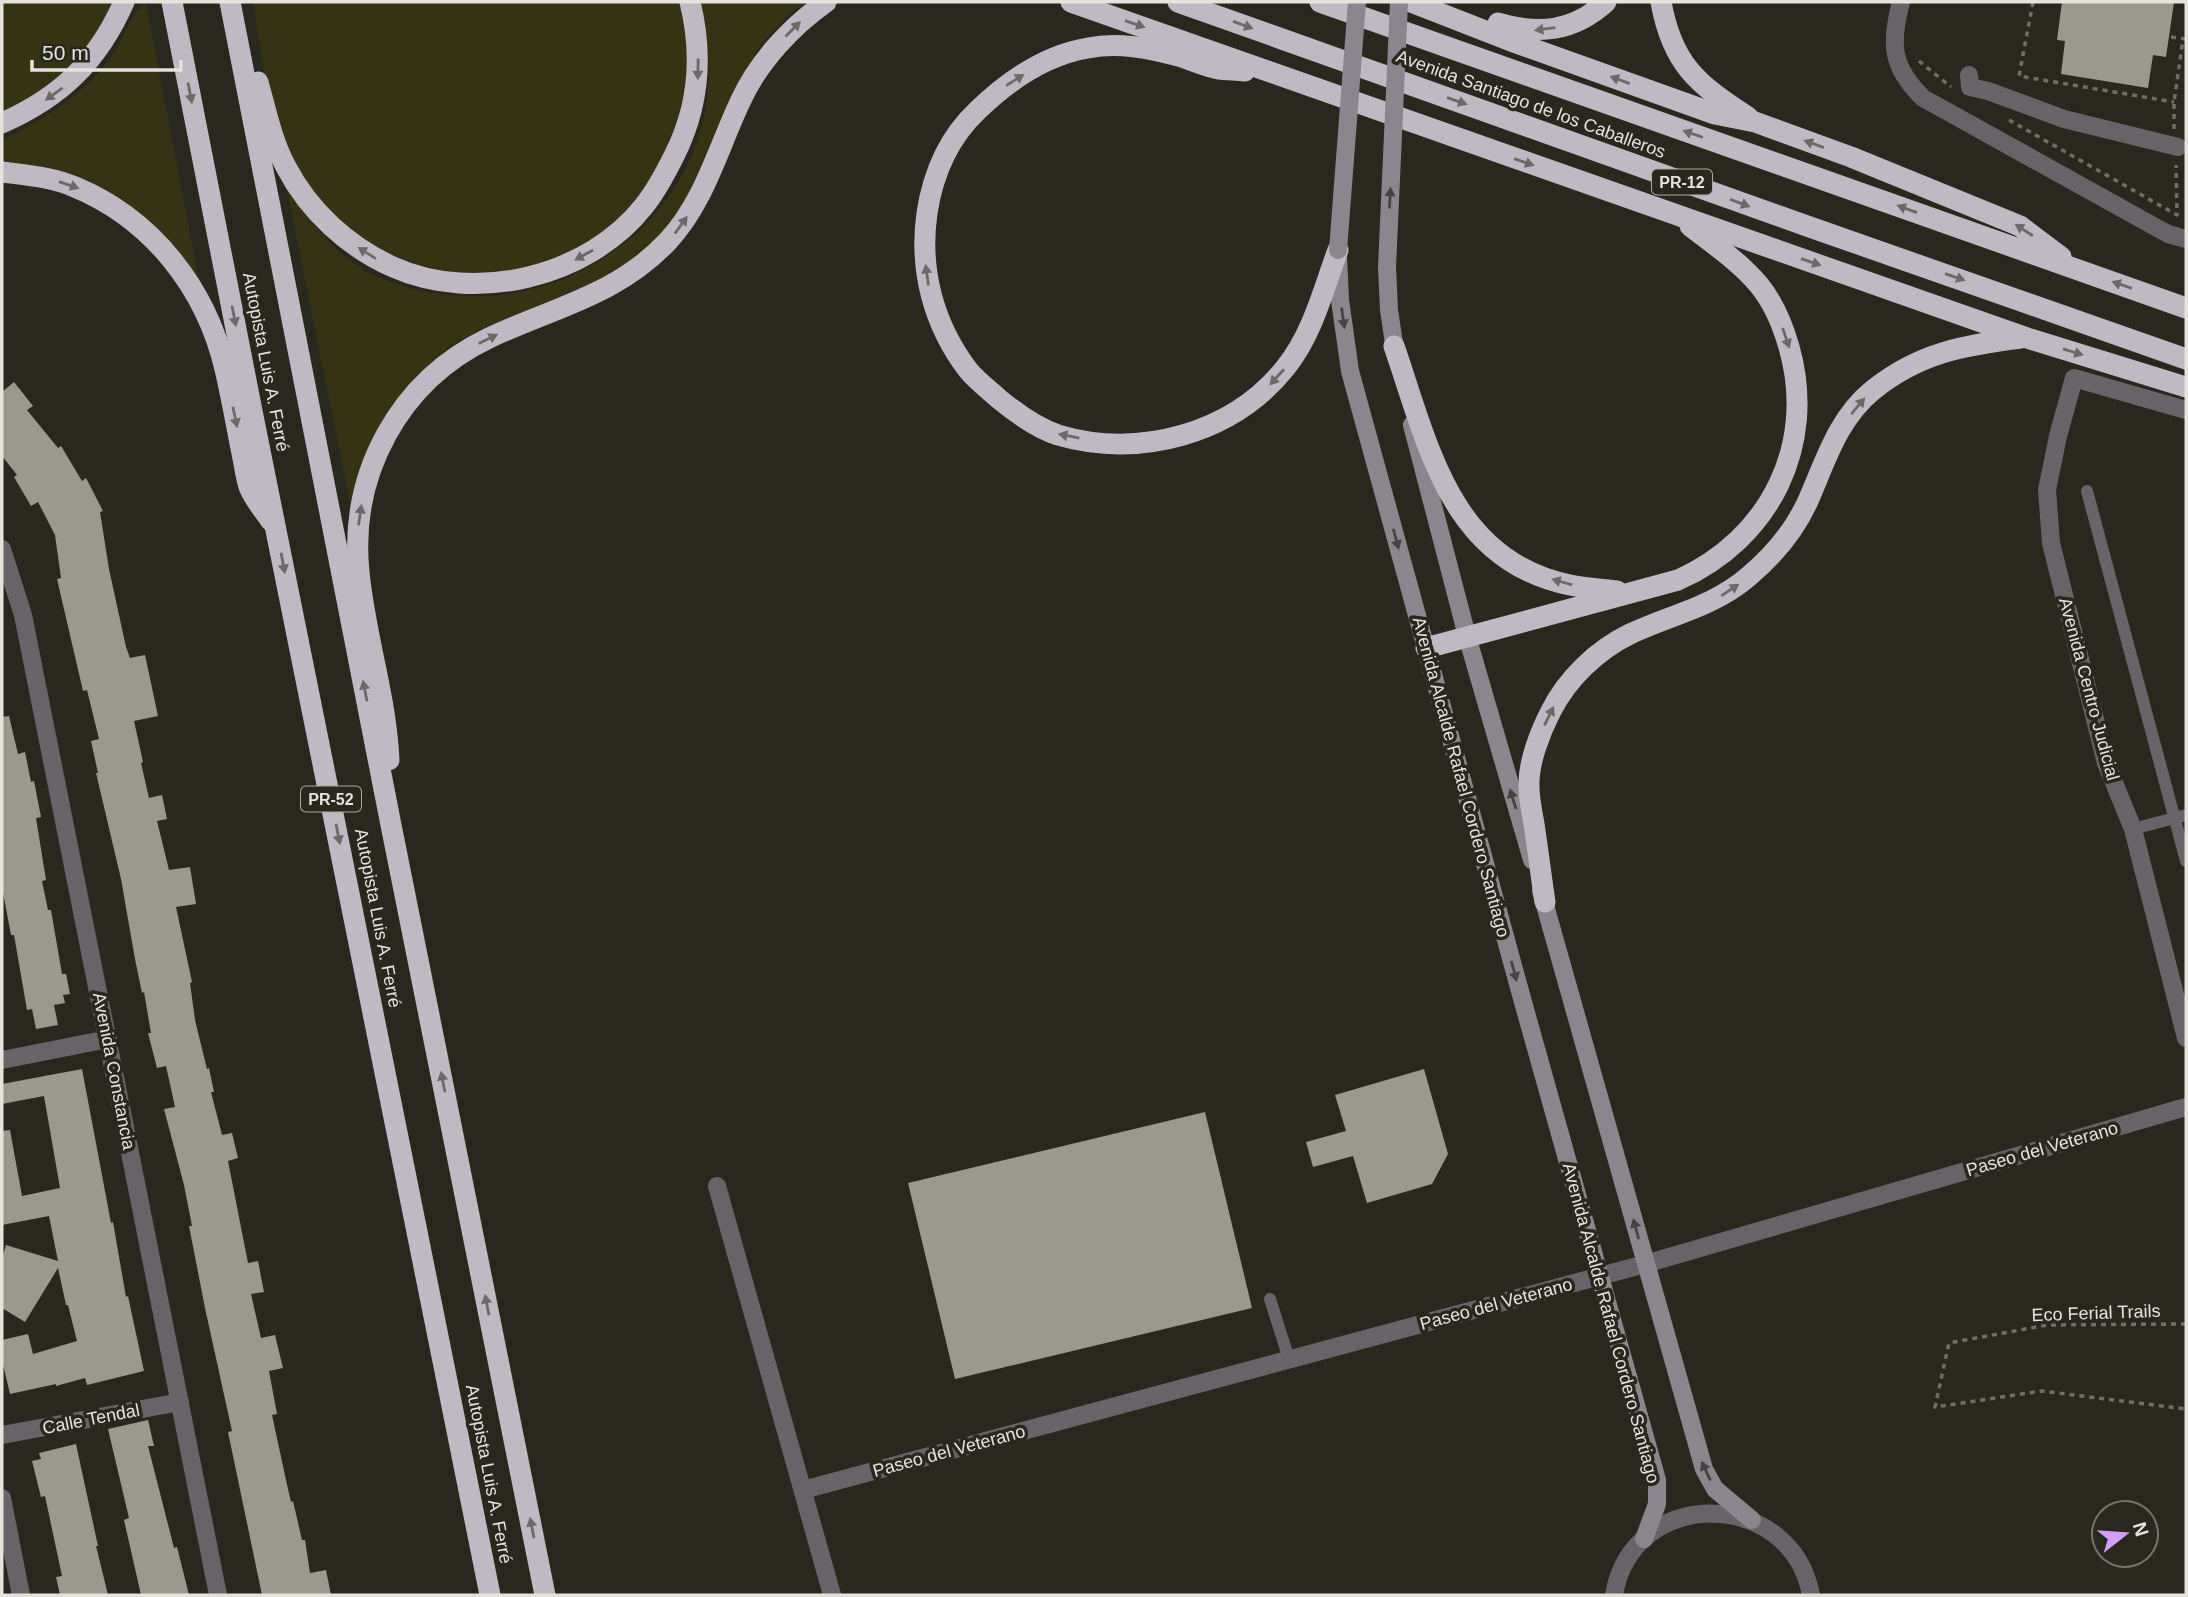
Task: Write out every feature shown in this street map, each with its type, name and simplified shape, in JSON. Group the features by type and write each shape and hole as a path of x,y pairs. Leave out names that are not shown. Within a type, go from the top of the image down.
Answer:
{"highway":[{"path":"2,123 35,107 71,81 99,49 124,2"},
{"name":"Autopista Luis A. Ferré","path":"172,2 491,1595"},
{"path":"231,2 286,169 332,228 351,243 395,268 440,280 485,284 536,276 582,257 607,242 644,207 661,182 681,143 692,113 697,82 698,47 690,2"},
{"name":"Autopista Luis A. Ferré","path":"231,2 391,825 545,1595"},
{"path":"391,825 387,724 362,596 357,550 365,484 379,445 392,422 414,395 459,355 505,331 599,292 667,243 696,201 740,101 762,62 795,27 827,2"},
{"path":"1071,2 2028,338 2186,387"},
{"name":"Avenida Santiago de los Caballeros","path":"1178,2 2186,359"},
{"name":"Avenida Santiago de los Caballeros","path":"1320,2 2186,308"},
{"path":"1411,2 1715,114 1755,122 1851,157 2020,226 2079,270"},
{"path":"1443,14 1492,21 1534,31 1557,28 1578,20 1606,2"},
{"path":"1661,2 1673,45 1690,73 1720,99 1755,122"},
{"path":"1275,73 1217,69 1178,56 1135,47 1108,45 1069,52 1046,61 1008,84 966,120 954,137 932,187 924,241 925,270 930,296 942,326 968,370 1009,408 1058,435 1115,444 1146,442 1185,435 1225,420 1267,388 1287,366 1306,335 1338,250"},
{"path":"2,172 54,180 93,195 138,224 159,242 176,262 214,330 225,368 250,489 276,529"},
{"path":"1426,648 1678,580 1696,572 1725,552 1752,527 1770,502 1785,471 1797,418 1798,397 1792,358 1781,324 1759,285 1678,216"},
{"path":"1545,902 1529,785 1540,734 1566,687 1607,648 1629,635 1705,605 1727,593 1766,562 1791,531 1841,428 1859,403 1872,391 1915,363 1938,352 2028,338"},
{"path":"1394,346 1446,488 1459,512 1483,541 1520,568 1547,578 1569,585 1630,592"}],"street":[{"name":"Avenida Alcalde Rafael Cordero Santiago","path":"1357,2 1338,250 1340,300 1350,371 1657,1480 1657,1504 1644,1539"},
{"path":"1399,2 1387,267 1394,346 1425,478 1467,636 1545,902 1704,1469 1715,1489 1752,1520 1769,1529 1796,1556 1805,1573 1811,1595"},
{"path":"1901,2 1895,25 1895,51 1905,80 1923,98 2168,234 2186,239"},
{"path":"1965,120 1971,104 1970,81 1988,91 2064,120 2178,147"},
{"name":"Avenida Centro Judicial","path":"2186,410 2074,378 2047,490 2050,543 2106,763 2133,829 2186,1038"},
{"name":"Avenida Constancia","path":"2,549 23,615 218,1595"},
{"path":"2,1060 108,1039"},
{"name":"Paseo del Veterano","path":"803,1490 1645,1264 2186,1107"},
{"path":"717,1186 832,1595"},
{"name":"Calle Tendal","path":"2,1435 180,1402"},
{"path":"2,1498 21,1595"},
{"path":"1614,1595 1622,1570 1644,1539 1668,1523 1695,1514 1714,1512 1752,1520"}],"lane":[{"path":"2087,491 2180,816 2186,862"},
{"path":"2133,829 2180,816"},
{"path":"1270,1299 1289,1359"}],"path":[{"path":"2033,2 2019,76 2174,102"},
{"path":"2171,37 2186,39"},
{"name":"Eco Ferial Trails","path":"2186,1324 2047,1325 1949,1343 1935,1407 2042,1391 2186,1409"}],"shaded area":[{"path":"2,2 113,2 94,39 67,72 46,89 2,113"},
{"path":"253,2 679,2 690,51 691,70 687,94 679,124 652,182 616,222 584,245 548,261 510,271 470,273 431,268 393,256 358,236 328,210 302,180 289,157 276,123"},
{"path":"700,2 806,2 786,17 762,43 738,84 689,196 667,227 644,251 608,278 573,295 489,326 451,345 416,376 386,414 361,464 351,508 287,190 322,234 342,254 364,270 395,284 431,293 486,296 539,287 574,274 606,257 635,234 660,208 681,178 696,144 708,94 708,54"},
{"path":"146,3 199,280 42,167 2,161 2,140 49,114 91,81 114,53 132,20"}],"building":[{"path":"2062,2 2174,2 2166,57 2153,55 2148,88 2061,74 2065,41 2057,40"},
{"path":"14,382 33,406 27,410 58,448 61,446 82,481 86,478 103,511 100,512 109,569 126,647 130,658 145,655 158,716 134,721 143,762 141,763 149,798 162,795 167,819 157,821 169,870 190,867 196,904 176,907 192,982 195,1020 207,1069 209,1068 214,1092 211,1092 222,1135 232,1133 238,1158 228,1161 248,1263 258,1261 264,1292 251,1294 261,1338 275,1335 283,1368 269,1371 277,1414 272,1415 291,1502 293,1501 302,1540 305,1540 310,1573 326,1570 331,1595 262,1595 228,1432 232,1431 189,1226 192,1226 184,1185 164,1109 175,1107 166,1066 157,1068 148,1033 151,1033 144,992 142,993 121,879 96,773 91,741 99,739 87,690 83,691 57,579 61,578 55,535 38,502 31,506 14,477 17,475 2,456 2,392"},
{"path":"9,716 18,754 25,752 31,782 34,781 41,817 36,818 46,880 42,881 48,910 51,910 62,974 66,974 70,994 63,995 65,1003 54,1005 58,1025 36,1029 32,1009 27,1010 14,935 11,935 2,887 2,717"},
{"path":"82,1069 126,1297 128,1296 144,1371 87,1385 85,1378 10,1394 2,1360 2,1340 28,1334 33,1354 77,1341 58,1268 25,1322 2,1308 2,1259 6,1245 58,1261 49,1216 2,1225 2,1131 10,1130 22,1196 60,1188 44,1096 2,1104 2,1084"},
{"path":"1424,1069 1448,1154 1432,1184 1367,1203 1353,1156 1313,1167 1306,1142 1346,1131 1335,1095"},
{"path":"1205,1112 1252,1308 955,1379 908,1183"},
{"path":"148,1420 154,1446 148,1446 189,1595 141,1595 124,1520 129,1518 108,1429"},
{"path":"76,1444 108,1595 60,1595 56,1577 62,1576 45,1496 41,1497 32,1461 41,1459 39,1453"}]}
